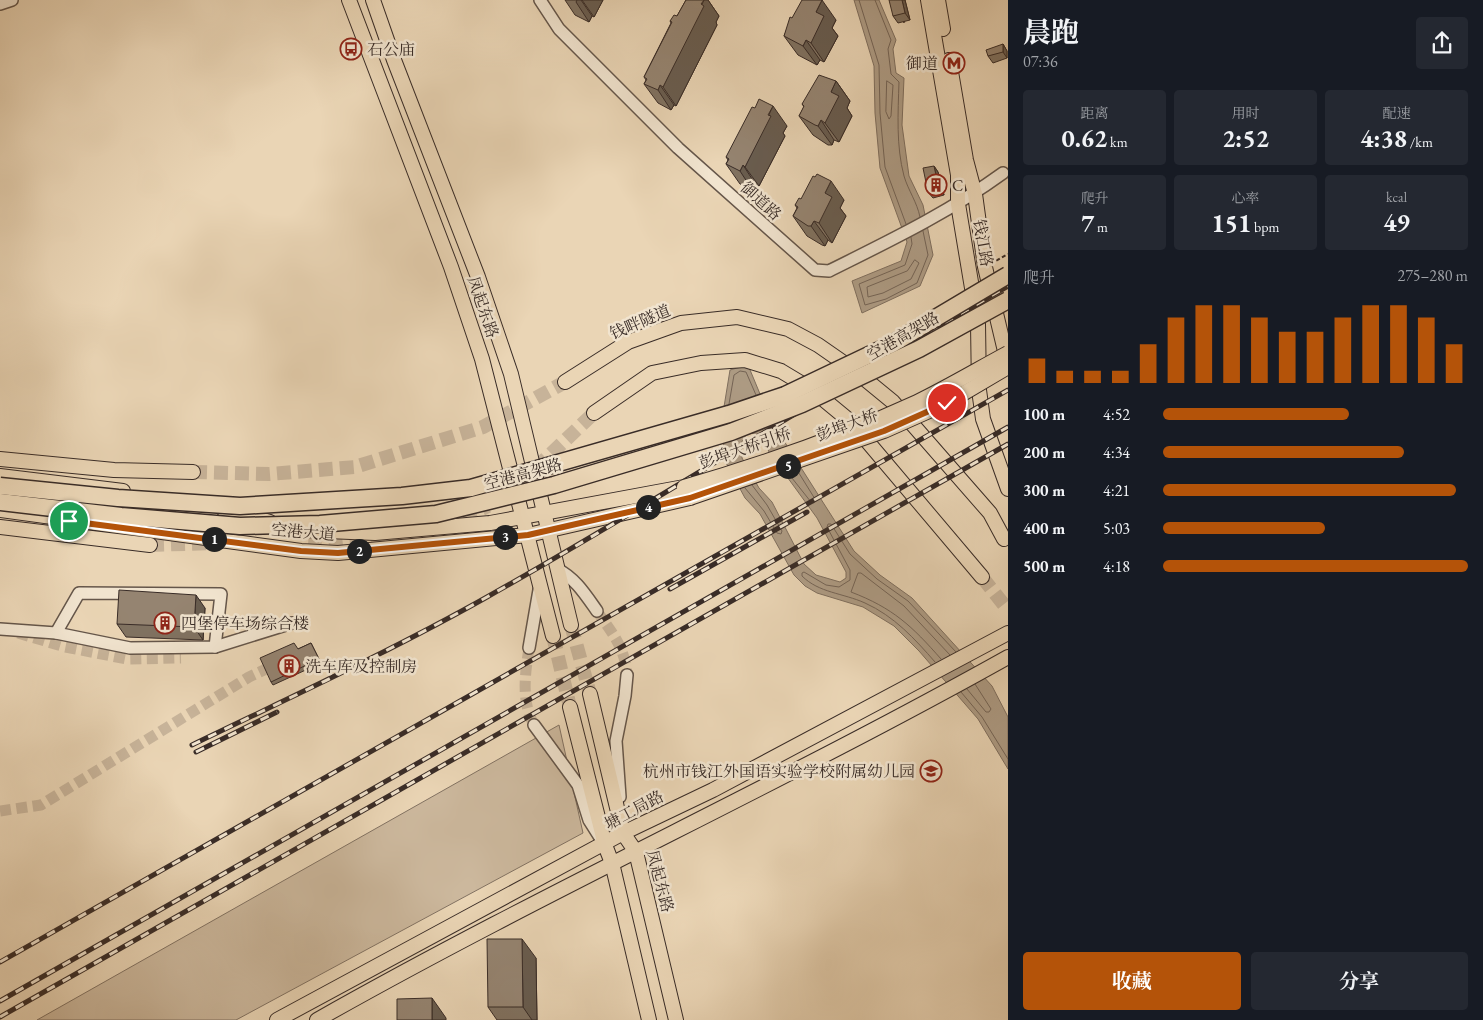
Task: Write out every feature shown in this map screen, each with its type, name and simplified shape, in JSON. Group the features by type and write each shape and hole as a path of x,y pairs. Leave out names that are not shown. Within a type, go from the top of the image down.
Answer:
{"highway":[{"name":"空港高架路","path":"0,486 118,498 240,506 402,496 471,488 729,414 785,394 892,344 1008,275"},
{"name":"空港高架路","path":"0,502 121,516 240,526 320,524 436,514 554,485 731,432 802,404 919,349 1008,300"}],"main road":[{"name":"凤起东路","path":"349,0 454,277 482,359 524,516 553,636"},
{"name":"凤起东路","path":"373,0 394,60 478,277 511,374 571,625"},
{"name":"钱江路","path":"928,0 958,175 958,204 978,324 979,390 983,419 1008,489"},
{"name":"钱江路","path":"938,0 966,160 975,194 986,266 1008,364"},
{"name":"钱畔隧道","path":"565,382 628,342 681,323 737,317 788,329 818,345 854,370 893,402 990,513 1004,539"},
{"name":"彭埠大桥引桥","path":"687,493 880,417 955,382 1008,353"},
{"path":"594,413 652,374 701,363 745,360 781,372 811,389 850,422 982,577"},
{"name":"彭埠大桥","path":"687,493 884,431 947,403 1008,367"},
{"path":"0,459 114,470 193,472"},
{"name":"空港大道","path":"0,476 167,496 313,532 375,533 490,523 543,512 687,493"},
{"name":"空港大道","path":"0,510 301,551 338,553 528,535 687,493"},
{"path":"0,527 150,545"},
{"name":"塘工局路","path":"277,1020 623,834 713,790 1008,633"},
{"path":"317,1020 612,863 774,782 1008,657"},
{"name":"凤起东路","path":"590,694 623,834 636,852 676,1020"},
{"path":"570,707 605,845 612,863 649,1020"}],"street":[{"path":"0,4 12,0"},
{"name":"御道路","path":"540,0 559,28 678,148 815,270 828,271 902,235 975,194 1003,173"},
{"path":"557,569 577,583 597,611"},
{"path":"529,648 537,611 540,581"},
{"path":"56,633 79,593 221,594 215,648"},
{"path":"0,628 56,633 130,648 215,648 292,623"},
{"path":"623,834 616,741 627,675"},
{"path":"534,726 578,784 589,820 605,845"}],"path":[{"path":"901,12 905,25"},
{"path":"986,266 1008,254"}],"shaded area":[{"path":"559,725 583,833 236,1020 37,1020"}],"water":[{"path":"854,0 879,0 896,40 893,49 896,73 904,78 902,125 909,176 923,205 933,255 920,286 862,313 852,281 901,261 907,242 880,168 875,113 874,66"},
{"path":"748,365 765,406 784,441 854,551 880,575 912,598 992,686 1008,717 1008,769 978,719 919,651 894,626 863,607 817,593 805,586 794,575 760,514 745,498 724,459 723,413 730,370","holes":["756,433 762,435 769,452 817,518 846,572 846,578 840,582 816,575 804,564 772,502 759,488 742,458 741,443 747,434"]}],"building":[{"path":"686,0 704,0 701,4 704,6 663,87 660,85 658,90 644,84 647,79 644,77 672,22 670,21 674,15 677,16"},
{"path":"802,0 822,0 816,12 824,16 811,43 806,40 803,46 784,36 790,17 792,18"},
{"path":"889,0 902,0 905,13 893,16"},
{"path":"1003,44 1003,52 988,56 986,50"},
{"path":"819,75 836,81 831,92 839,96 825,123 821,120 818,126 799,116 804,106 802,104"},
{"path":"759,99 773,106 768,115 771,116 745,167 743,165 740,171 726,164 729,159 726,157 752,107 755,108"},
{"path":"934,166 939,189 928,192 923,168"},
{"path":"817,174 831,181 825,193 832,197 819,223 814,221 811,226 808,226 793,216 798,207 795,205 799,198 801,199 813,176 815,177"},
{"path":"119,590 196,595 194,627 117,624"},
{"name":"洗车库及控制房","path":"294,643 298,649 311,643 319,659 271,682 260,658"},
{"path":"487,939 522,939 523,1007 488,1007"},
{"path":"432,998 432,1020 397,1020 397,999"}],"tunnel":[{"path":"193,472 269,474 355,467 483,427 565,382"},
{"path":"536,468 594,413"},
{"path":"444,527 488,506"},
{"path":"308,545 321,546 399,537"},
{"path":"150,545 215,543"},
{"path":"982,577 1008,610"},
{"path":"597,611 621,648 627,675"},
{"path":"571,625 590,694"},
{"path":"18,633 65,647 127,659 181,658"},
{"path":"553,636 570,707"},
{"path":"529,648 525,688 527,707 534,725"},
{"path":"0,811 41,805 249,677 266,669"}],"railway":[{"path":"192,745 378,655 487,597 618,521 1008,286"},
{"path":"0,962 1008,390"},
{"path":"0,1001 1008,427"},
{"path":"0,1017 1008,444"},
{"path":"670,589 807,512"},
{"path":"196,752 277,712"}],"place":[{"name":"石公庙","path":"351,49"},
{"name":"御道","path":"954,63"},
{"name":"C","path":"936,185"},
{"name":"四堡停车场综合楼","path":"165,623"},
{"name":"洗车库及控制房","path":"289,666"},
{"name":"杭州市钱江外国语实验学校附属幼儿园","path":"931,771"}],"route":[{"path":"69,521 301,551 338,553 528,535 690,498 791,465 884,431 947,403"}]}
